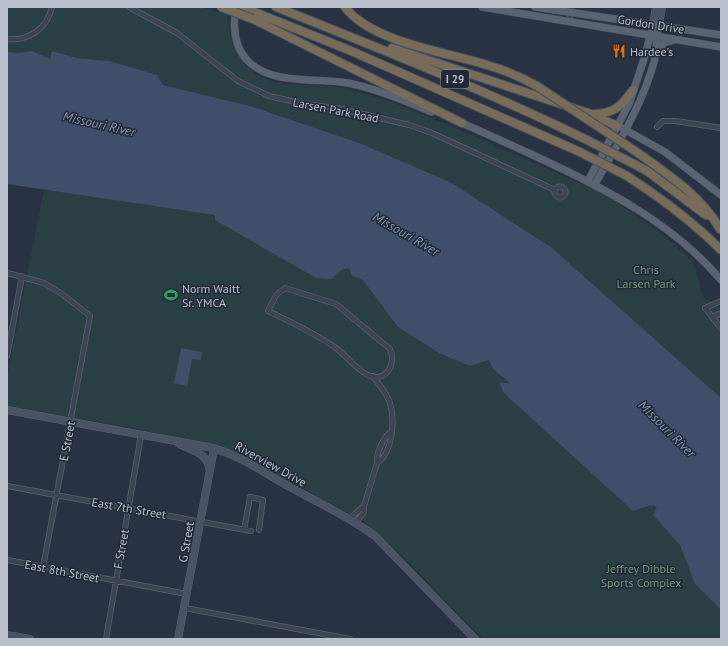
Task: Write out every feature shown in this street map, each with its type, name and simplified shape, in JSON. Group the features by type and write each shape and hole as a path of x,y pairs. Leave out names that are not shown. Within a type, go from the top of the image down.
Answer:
{"highway":[{"path":"220,7 253,15 462,123"},
{"name":"I 29","path":"242,7 253,15 349,50 580,152 627,176 669,204 697,227 721,250"},
{"name":"I 29","path":"276,7 513,104 587,140 648,171 678,192 720,229"},
{"path":"345,7 350,14 375,31 400,41 487,65 537,86 684,187 711,212 720,229"},
{"path":"320,24 591,114 617,126"},
{"path":"591,114 604,114 616,110 633,90"}],"main road":[{"path":"236,7 234,31 237,44 243,56 257,68 282,77 331,80 364,86 462,123 595,184 636,209 680,241 721,280"},
{"name":"Gordon Drive","path":"482,7 721,47"},
{"name":"Gordon Drive","path":"535,7 571,10 721,36"},
{"path":"656,7 656,24"},
{"path":"588,181 629,104 662,7"},
{"path":"653,36 654,59"},
{"path":"595,184 642,96 654,59 666,42 676,40"},
{"path":"617,126 664,152 692,171 721,195"},
{"name":"Riverview Drive","path":"7,410 175,441 214,449 239,457 266,474 352,521 375,536 475,639"},
{"path":"175,441 203,455 208,460 210,470"},
{"name":"G Street","path":"178,639 188,594 214,449"},
{"path":"7,635 30,639"}],"street":[{"path":"7,39 22,38 36,32 46,22 52,7"},
{"name":"Larsen Park Road","path":"129,7 177,33 238,81 269,96 305,104 342,109 418,128 555,190"},
{"path":"569,22 571,10"},
{"path":"657,127 663,121 676,121 721,128"},
{"path":"7,273 22,276 9,335 7,356"},
{"name":"E Street","path":"22,276 44,283 68,298 90,316 43,567"},
{"path":"352,521 364,512 364,506 377,463 382,460 392,437 391,432 394,424 391,403 373,376 366,373 342,353 321,339 268,311 276,295 285,288 336,304 384,344 392,354 391,368 385,374 373,376"},
{"path":"721,301 705,308 721,328"},
{"path":"712,317 721,313"},
{"name":"F Street","path":"106,639 141,435"},
{"name":"East 7th Street","path":"7,486 251,531"},
{"path":"244,530 250,497 264,500 259,530"},
{"path":"352,521 364,506"},
{"name":"East 8th Street","path":"7,560 188,594"},
{"path":"185,608 350,639"}],"green space":[{"name":"Chris Larsen Park","path":"7,7 201,7 228,15 228,24 235,50 245,65 252,71 268,80 298,85 340,88 392,102 426,115 492,144 495,148 505,150 606,195 666,237 693,262 703,297 721,309 721,398 552,248 452,183 362,144 250,106 163,85 157,75 109,61 77,58 52,51 50,59 33,51 16,53 7,51"},
{"name":"Jeffrey Dibble Sports Complex","path":"194,188 473,324 721,569 721,639 483,639 401,554 361,520 241,455 211,445 144,430 7,406 7,377 44,190"}],"water":[{"name":"Missouri River","path":"7,51 16,53 33,51 50,59 52,51 77,58 109,61 157,75 163,85 250,106 362,144 452,183 552,248 721,398 721,609 695,584 680,545 653,515 657,507 651,505 633,511 504,393 499,382 511,384 493,369 489,360 470,366 441,354 398,327 363,280 352,276 349,268 341,270 332,279 316,278 215,220 215,215 7,184"},
{"path":"181,348 202,352 201,360 192,359 187,386 174,383"}],"place":[{"name":"Hardee's","path":"619,51"},
{"name":"Norm Waitt Sr. YMCA","path":"171,295"}]}
